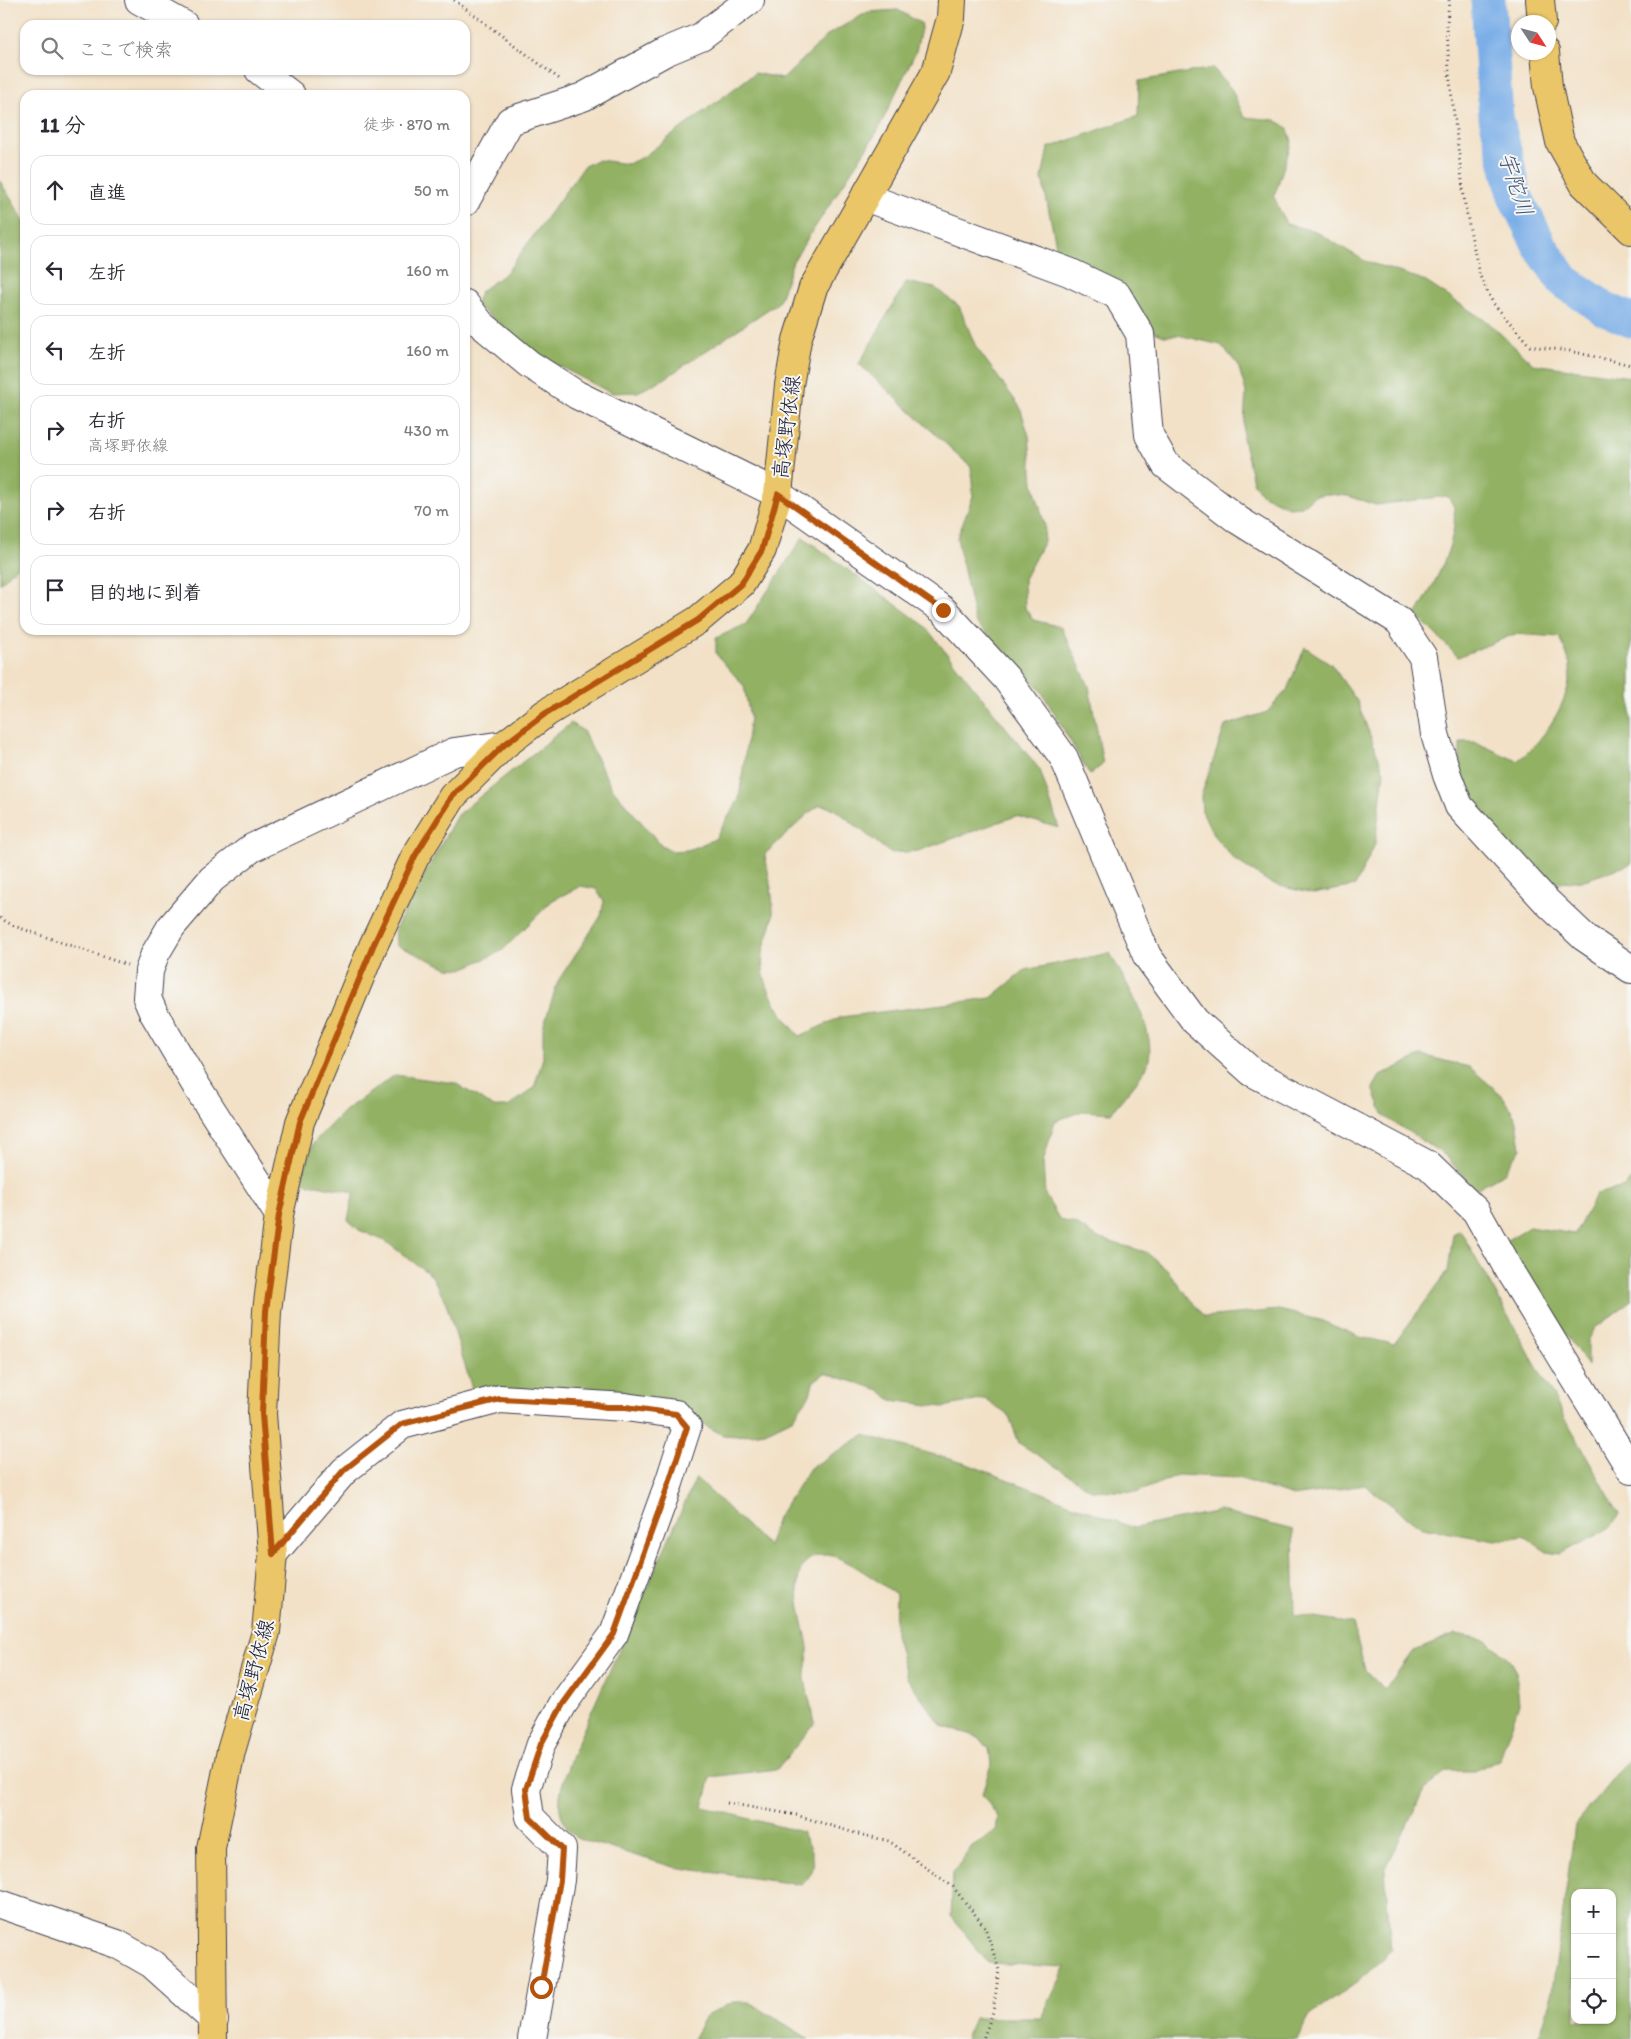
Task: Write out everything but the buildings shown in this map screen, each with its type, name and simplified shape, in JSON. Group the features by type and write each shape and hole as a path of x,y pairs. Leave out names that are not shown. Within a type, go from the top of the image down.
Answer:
{"main road":[{"name":"高塚野依線","path":"213,2030 211,1848 231,1751 266,1632 273,1554 262,1414 266,1311 279,1215 300,1122 373,946 415,856 452,796 504,745 546,713 698,620 741,584 762,550 778,494 789,385 797,340 813,288 936,72 951,18 952,0"},
{"path":"1540,0 1541,15"},
{"path":"1546,60 1548,87 1560,142 1584,184 1631,230"}],"street":[{"path":"139,0 175,20"},
{"path":"470,193 510,121 583,97 665,52 701,37 750,0"},
{"path":"265,75 285,90"},
{"path":"865,197 1070,272 1117,295 1140,334 1149,434 1166,465 1238,520 1399,621 1423,656 1435,734 1447,776 1459,806 1546,901 1584,937 1631,969"},
{"path":"470,310 481,324 529,364 577,395 778,494 943,610 1006,678 1064,758 1147,956 1195,1021 1252,1072 1428,1165 1476,1211 1510,1272 1631,1470"},
{"path":"279,1215 197,1087 153,1012 147,998 149,970 155,954 171,927 212,879 252,848 454,752 504,745"},
{"path":"273,1554 344,1470 402,1424 500,1399 649,1409 676,1414 687,1427 614,1634 563,1704 541,1744 526,1789 530,1818 562,1849 560,1880 532,2039"},
{"path":"0,1904 117,1944 152,1964 213,2030"}],"path":[{"path":"454,0 583,97"},
{"path":"1449,0 1447,24 1449,73 1465,205 1479,274 1493,303 1530,346 1570,351 1631,364"},
{"path":"0,918 14,926 98,956 149,970"},
{"path":"727,1803 796,1815 858,1834 889,1841 953,1887 985,1927 999,1970 993,2012 983,2039"}],"green space":[{"path":"898,10 922,24 916,51 877,132 793,261 779,302 664,379 638,392 611,393 534,353 475,304 481,291 507,272 584,166 599,160 628,164 643,157 755,73 783,79 829,34 868,12"},
{"path":"1213,68 1232,90 1244,117 1275,120 1287,127 1292,141 1274,197 1286,224 1315,231 1365,261 1423,280 1489,323 1533,364 1631,377 1631,864 1588,879 1560,883 1519,875 1480,831 1460,773 1460,742 1475,742 1517,761 1546,732 1554,719 1570,679 1570,667 1560,637 1515,634 1458,657 1416,615 1443,564 1452,536 1454,507 1447,496 1376,505 1348,496 1328,494 1314,496 1302,506 1288,507 1261,494 1253,482 1243,438 1246,392 1238,365 1221,345 1178,335 1164,336 1150,330 1128,301 1057,250 1042,178 1048,148 1138,116 1139,81"},
{"path":"0,181 20,214 20,563 0,584"},
{"path":"906,282 935,288 959,306 976,347 1020,407 1029,436 1033,483 1045,526 1044,541 1024,579 1025,608 1033,620 1061,627 1089,686 1103,764 1090,775 1040,689 975,622 957,538 973,496 971,467 859,364"},
{"path":"803,537 924,625 1040,770 1059,828 1016,816 918,851 890,853 835,809 820,805 809,813 765,854 773,912 762,964 772,998 793,1028 800,1036 841,1017 991,998 1025,970 1110,953 1131,992 1144,1022 1150,1051 1148,1064 1111,1113 1083,1111 1055,1121 1043,1162 1045,1195 1060,1220 1076,1224 1100,1239 1146,1252 1168,1271 1204,1317 1279,1310 1320,1320 1360,1337 1394,1344 1448,1271 1453,1234 1460,1230 1619,1514 1611,1527 1561,1554 1547,1552 1523,1536 1496,1541 1422,1528 1365,1485 1293,1496 1238,1478 1178,1475 1138,1492 1092,1490 1019,1443 1009,1416 985,1399 943,1407 891,1400 880,1390 825,1373 813,1382 810,1395 792,1419 765,1432 738,1436 723,1435 686,1415 473,1392 446,1303 432,1276 385,1241 359,1230 348,1220 354,1192 300,1182 313,1143 344,1111 395,1075 455,1083 494,1107 508,1107 534,1088 543,1058 543,1028 558,981 601,916 604,901 596,889 581,886 553,900 502,951 462,969 448,968 396,945 395,929 457,815 571,723 583,731 611,787 660,844 672,851 688,850 715,839 739,799 750,718 744,686 716,654 716,638 746,624"},
{"path":"1305,647 1331,664 1357,701 1384,772 1375,844 1355,886 1313,894 1272,884 1234,859 1214,836 1202,811 1201,796 1225,726 1267,712 1287,690"},
{"path":"1422,1055 1469,1067 1503,1096 1517,1121 1521,1148 1504,1173 1474,1190 1446,1156 1384,1116 1373,1088 1380,1076"},
{"path":"1631,1179 1631,1301 1595,1328 1588,1341 1588,1366 1502,1243 1529,1227 1575,1234 1596,1194 1625,1187"},
{"path":"864,1435 967,1464 1134,1528 1219,1511 1293,1530 1295,1615 1353,1624 1365,1670 1385,1690 1412,1652 1456,1634 1487,1640 1509,1659 1516,1672 1519,1704 1500,1758 1475,1771 1446,1771 1424,1790 1385,1870 1391,1950 1359,1981 1310,2015 1297,2039 965,2039 974,2018 1041,2018 1066,1967 988,1963 951,1916 953,1873 972,1846 996,1831 998,1817 982,1794 991,1764 989,1749 979,1737 942,1726 907,1678 895,1634 896,1594 850,1564 831,1556 823,1555 810,1559 802,1568 798,1580 800,1609 808,1648 805,1679 815,1723 777,1769 711,1777 703,1807 802,1832 812,1853 813,1865 812,1871 802,1885 674,1867 576,1838 567,1828 562,1818 560,1798 561,1788 572,1755 696,1478 768,1546 777,1518 810,1468"},
{"path":"1631,1757 1631,2039 1538,2039 1552,1991 1575,1825"},
{"path":"734,2002 749,2002 809,2039 693,2039 706,2016"}],"waterway":[{"name":"宇陀川","path":"1488,0 1496,117 1515,196 1540,246 1564,281 1605,309 1631,320"}],"route":[{"path":"541,1987 560,1880 562,1849 530,1818 526,1789 541,1744 563,1704 614,1634 655,1523 687,1427 676,1414 649,1409 500,1399 402,1424 344,1470 273,1554 262,1414 266,1311 279,1215 300,1122 373,946 415,856 452,796 504,745 546,713 698,620 741,584 762,550 778,494 943,610"}]}
